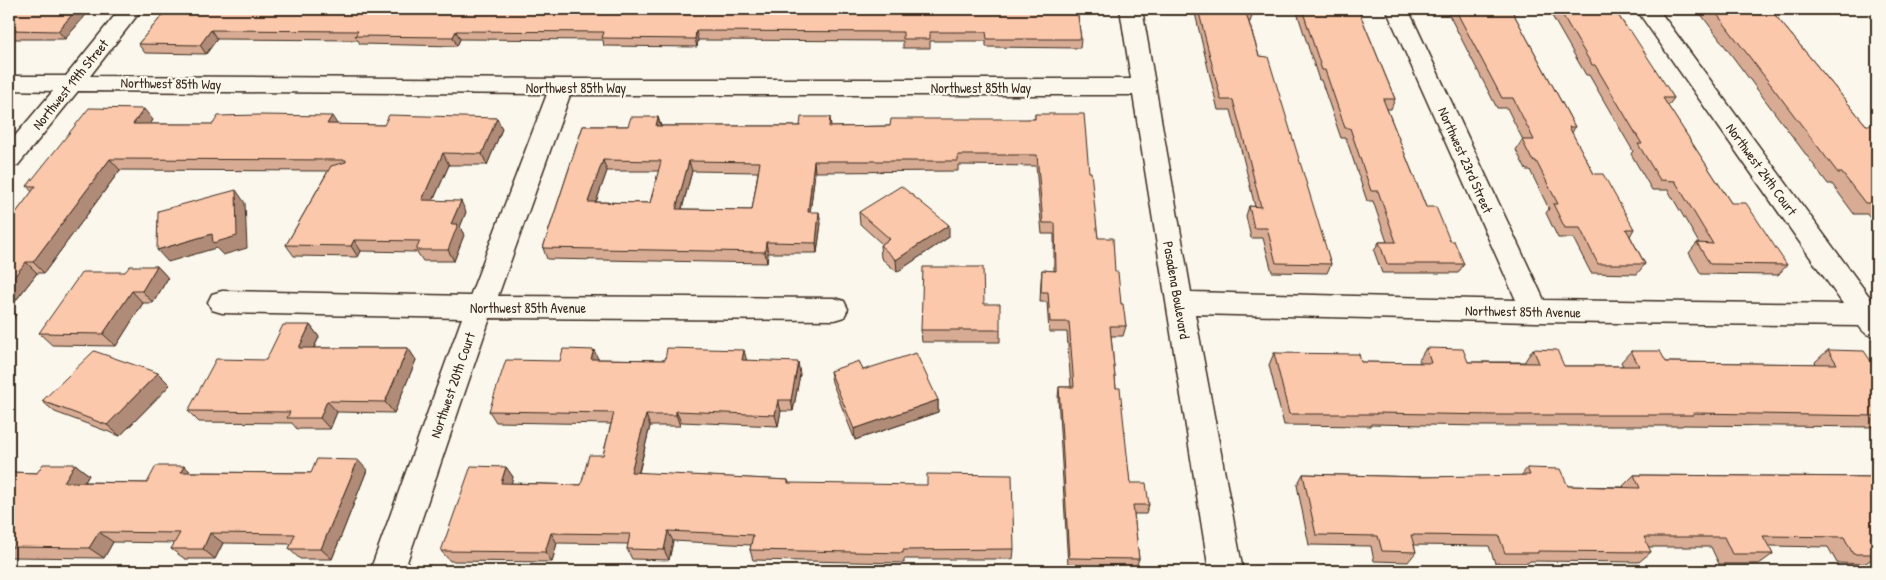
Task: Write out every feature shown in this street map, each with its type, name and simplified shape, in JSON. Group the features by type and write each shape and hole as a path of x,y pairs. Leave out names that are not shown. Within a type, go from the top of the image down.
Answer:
{"street":[{"name":"Northwest 19th Street","path":"9,159 131,9"},
{"name":"Pasadena Boulevard","path":"1131,9 1179,303 1226,571"},
{"name":"Northwest 23rd Street","path":"1397,9 1535,311"},
{"name":"Northwest 24th Court","path":"1648,9 1872,323"},
{"name":"Northwest 85th Way","path":"9,83 562,87 1143,87"},
{"name":"Northwest 20th Court","path":"387,571 480,306 562,87"},
{"name":"Northwest 85th Avenue","path":"222,302 834,309"},
{"name":"Northwest 85th Avenue","path":"1179,303 1535,311 1872,323"}],"building":[{"path":"9,9 77,9 58,31 9,30"},
{"path":"168,9 1077,9 1081,39 987,39 986,32 930,32 930,39 903,39 903,32 696,31 695,39 602,38 604,32 456,31 453,37 355,36 358,31 211,30 200,45 138,44"},
{"path":"1198,9 1252,9 1253,13 1246,13 1259,56 1268,57 1331,264 1276,263 1267,228 1254,228 1249,206 1261,207 1249,159 1233,100 1221,100"},
{"path":"1302,9 1358,9 1395,99 1383,99 1426,207 1436,207 1450,241 1454,241 1464,264 1387,264 1379,242 1396,242 1378,191 1371,191 1350,128 1345,128 1325,70 1322,70"},
{"path":"1455,9 1511,9 1575,127 1569,127 1594,174 1603,174 1634,229 1626,229 1645,264 1598,264 1580,228 1565,228 1553,204 1558,204 1536,161 1532,160 1522,140 1534,140 1513,98 1502,98"},
{"path":"1559,9 1614,9 1628,30 1630,30 1674,98 1663,98 1731,203 1746,203 1787,265 1710,264 1697,243 1713,244 1675,181 1660,180 1638,144 1642,144"},
{"path":"1713,9 1770,9 1866,125 1872,125 1877,132 1877,203 1865,203 1842,173 1838,173"},
{"path":"89,108 144,109 133,124 213,124 218,116 259,115 332,116 327,124 384,125 389,115 497,118 482,154 443,153 422,200 461,201 451,224 458,224 448,250 416,250 420,241 354,240 351,246 286,245 331,166 346,162 346,160 110,159 33,262 26,262 9,283 9,222 36,186 27,186"},
{"path":"1035,114 1084,114 1089,172 1091,172 1098,238 1113,238 1115,272 1118,272 1121,304 1123,304 1126,326 1110,326 1116,388 1120,388 1130,483 1146,483 1149,505 1133,505 1139,559 1069,558 1059,387 1074,387 1069,322 1050,322 1048,292 1041,292 1042,270 1056,271 1055,223 1043,223 1037,155 958,155 958,161 814,161 808,212 819,212 816,243 766,242 765,252 543,248 583,126 628,126 631,117 658,117 656,126 800,126 801,117 830,117 829,127 890,126 891,119 1035,119","holes":["603,160 661,161 650,203 588,202","689,161 760,162 752,210 676,209"]},
{"path":"901,186 949,225 896,260 880,245 890,239 859,212"},
{"path":"236,190 237,236 213,243 212,234 157,250 158,211"},
{"path":"130,266 157,266 142,291 132,291 103,334 39,333 82,272 125,272"},
{"path":"923,267 983,267 984,304 1000,304 1000,330 921,330"},
{"path":"283,325 310,325 299,348 408,348 385,402 327,401 320,418 287,418 290,412 188,411 216,359 266,360"},
{"path":"667,348 744,350 742,360 798,362 791,400 778,400 775,415 676,411 676,415 646,415 631,472 788,480 788,483 927,485 927,474 1012,475 1014,549 903,550 903,553 750,550 753,535 668,531 664,550 627,549 630,534 551,533 545,552 441,551 471,466 506,467 501,483 581,485 589,455 603,455 614,413 489,411 506,360 560,361 563,349 594,350 591,359 665,360"},
{"path":"1426,348 1463,349 1468,362 1539,363 1533,349 1557,350 1564,366 1639,366 1631,351 1660,351 1666,362 1837,364 1828,350 1864,351 1877,370 1877,377 1872,377 1877,385 1877,416 1693,413 1693,415 1289,414 1274,353 1359,354 1361,362 1431,363"},
{"path":"94,351 158,373 107,425 42,401"},
{"path":"916,353 938,400 854,429 830,371 859,361 863,370"},
{"path":"317,459 358,460 321,549 289,549 295,534 210,533 203,549 171,549 180,533 99,532 89,548 9,547 9,472 37,473 43,464 75,464 64,482 147,483 156,466 184,466 181,472 311,473"},
{"path":"1527,468 1560,469 1568,486 1640,488 1634,475 1877,477 1877,537 1870,537 1877,549 1877,554 1853,554 1844,537 1763,536 1773,554 1732,554 1724,537 1644,537 1651,552 1538,551 1538,553 1505,553 1499,536 1411,535 1416,552 1382,551 1378,536 1316,535 1303,474 1421,477 1530,475"}]}
